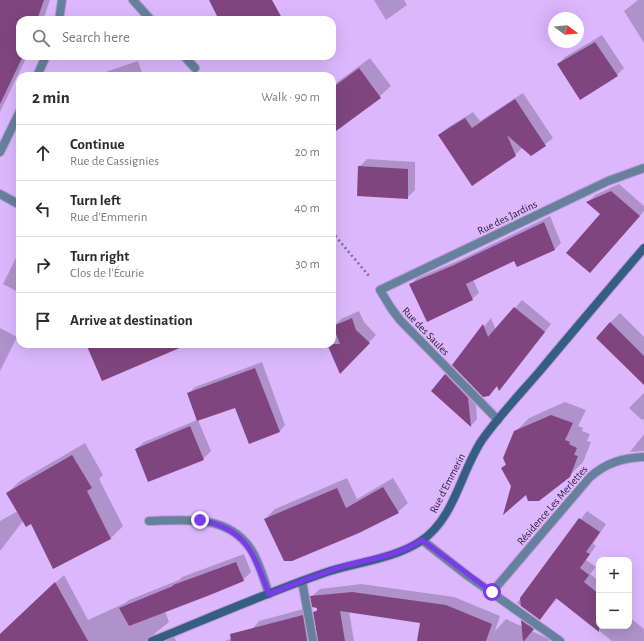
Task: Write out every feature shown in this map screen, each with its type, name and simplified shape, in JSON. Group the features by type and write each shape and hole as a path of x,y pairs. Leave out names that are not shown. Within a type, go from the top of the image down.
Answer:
{"main road":[{"name":"Rue d'Emmerin","path":"152,641 302,581 342,567 388,557 422,540 434,530 442,519 457,492 473,456 498,420 644,248"}],"street":[{"path":"60,16 62,0"},
{"path":"133,0 147,16"},
{"path":"39,72 44,60"},
{"path":"188,60 195,68"},
{"path":"0,152 16,119"},
{"name":"Rue des Jardins","path":"380,290 608,181 644,168"},
{"path":"0,194 16,203"},
{"name":"Rue des Saules","path":"380,290 390,308 400,320 498,420"},
{"name":"Résidence Les Merlettes","path":"492,592 590,477 601,468 613,462 644,457"},
{"path":"148,521 200,520 224,526 235,533 251,549 269,594"},
{"path":"422,540 560,641"},
{"path":"302,581 313,641"}],"path":[{"path":"336,237 380,290"}],"building":[{"path":"0,0 44,0 38,16 16,16 16,60 21,60 0,104"},
{"path":"209,0 272,0 281,16 217,16"},
{"path":"595,42 618,76 580,100 557,64"},
{"path":"359,68 381,98 336,131 336,85"},
{"path":"515,99 546,146 531,156 507,135 516,156 472,186 438,135 465,118 472,128"},
{"path":"358,166 408,169 408,199 357,196"},
{"path":"611,191 640,216 590,273 566,253 600,214 586,202"},
{"path":"544,222 555,250 517,267 514,261 466,284 473,300 427,322 409,284 454,265"},
{"path":"514,307 545,332 499,391 497,386 489,396 483,397 452,365 483,324 488,337"},
{"path":"352,318 356,330 370,343 340,374 329,348 336,348 336,344 340,344 336,334 336,325"},
{"path":"610,322 644,356 644,385 596,338"},
{"path":"88,348 180,348 102,381"},
{"path":"255,368 280,432 249,444 235,408 197,421 187,393"},
{"path":"445,374 468,398 471,427 431,391"},
{"path":"551,415 573,423 565,440 577,448 574,455 578,456 570,477 539,501 528,501 526,495 503,515 511,486 501,468 506,465 503,458 514,431"},
{"path":"190,426 204,460 148,482 135,449"},
{"path":"72,455 92,488 87,491 111,539 53,569 31,524 26,527 6,493"},
{"path":"383,487 399,513 359,533 292,561 284,561 264,519 337,488 346,508"},
{"path":"579,518 600,532 586,552 590,554 580,568 589,575 584,582 596,592 596,629 599,629 599,632 556,598 540,620 521,606 520,598"},
{"path":"236,562 244,581 210,595 129,626 119,608 173,585"},
{"path":"55,582 88,641 0,641 0,634"},
{"path":"352,592 446,605 492,624 486,641 417,641 420,623 340,611 345,641 318,641 313,612 317,611 317,608 312,607 310,596"},
{"path":"303,615 307,641 231,641 230,634"},
{"path":"521,620 534,629 524,641 523,641"}],"route":[{"path":"200,520 224,526 244,541 251,549 269,594 342,567 388,557 422,540 468,576 492,592"}]}
